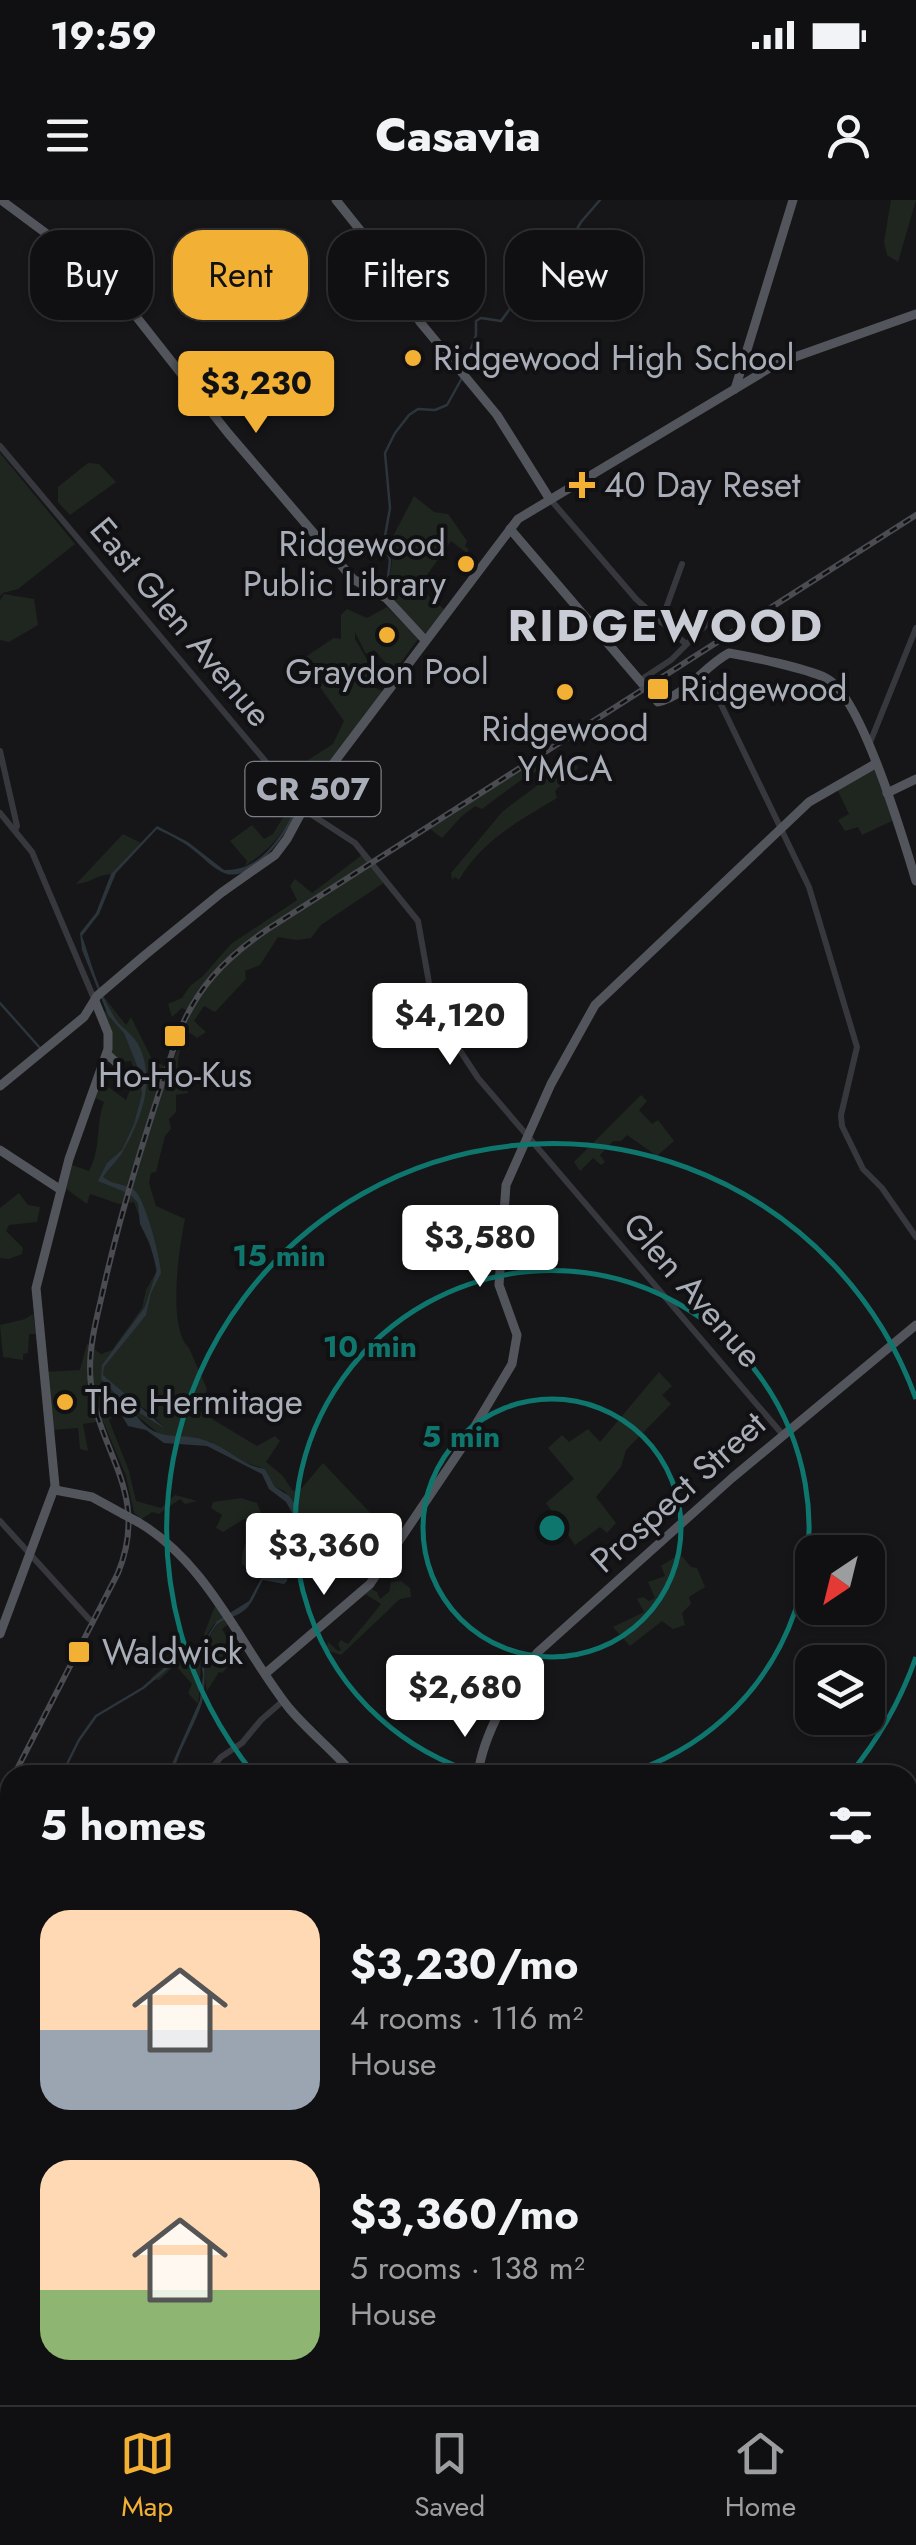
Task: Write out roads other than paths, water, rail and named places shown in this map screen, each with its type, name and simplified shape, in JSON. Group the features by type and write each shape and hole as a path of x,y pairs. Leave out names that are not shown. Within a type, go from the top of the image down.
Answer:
{"main road":[{"path":"1,200 105,278 228,434 353,578 384,596 425,640"},
{"path":"336,200 380,255 420,322 495,413 550,498"},
{"path":"735,390 792,200"},
{"name":"CR 507","path":"99,995 221,892 275,855 288,839 301,802 518,519 778,363 916,314"},
{"path":"510,529 660,703 696,681 723,656 735,654 829,680 848,700 868,746 916,881"},
{"path":"266,1674 364,1591 514,1360 516,1329 499,1285 506,1185 551,1084 595,1006 809,802 875,764"},
{"path":"887,793 916,779"},
{"path":"0,1634 55,1490 35,1294 61,1190 107,1054 109,1037 99,995"},
{"path":"0,1086 84,1017 99,995"},
{"path":"107,1054 119,1065"},
{"path":"0,1150 61,1190"},
{"name":"Prospect Street","path":"479,1765 481,1751 497,1719 538,1652 783,1435 912,1336 916,1325"},
{"path":"55,1490 88,1496 138,1522 167,1543 229,1617 284,1700 345,1765"}],"street":[{"name":"East Glen Avenue","path":"0,446 313,817 348,837 419,924 434,1012 478,1078 528,1136"},
{"path":"550,498 638,602 686,644"},
{"path":"661,622 682,564"},
{"path":"639,682 670,661 708,623"},
{"path":"868,746 916,628"},
{"path":"702,674 809,887 858,1048 841,1115 842,1126 866,1173 882,1188 916,1237"},
{"path":"0,751 18,827 15,831"},
{"path":"0,813 32,852 70,941 99,995"},
{"name":"Glen Avenue","path":"528,1136 783,1435"},
{"path":"0,1521 90,1618"},
{"path":"214,1765 284,1700"}],"waterway":[{"path":"463,370 476,335 476,321 501,321 514,303 544,285 581,222 600,200"},
{"path":"386,596 390,560 384,542 390,508 385,453 409,415 418,409 435,410 447,405 462,378"},
{"path":"0,1003 40,1048"},
{"path":"337,1536 341,1527"},
{"path":"294,1533 314,1544 337,1536"},
{"path":"66,1765 96,1716 143,1688 176,1660 188,1656 202,1659"}],"railway":[{"path":"19,1765 118,1573 127,1543 125,1491 93,1396 91,1348 111,1255 147,1130 184,1020 202,990 225,963 268,929 916,515"}],"place":[{"name":"Ridgewood High School","path":"413,358"},
{"name":"40 Day Reset","path":"582,485"},
{"name":"Ridgewood Public Library","path":"466,564"},
{"name":"Graydon Pool","path":"387,635"},
{"name":"Ridgewood","path":"658,689"},
{"name":"Ridgewood YMCA","path":"565,692"},
{"name":"Ho-Ho-Kus","path":"175,1036"},
{"name":"The Hermitage","path":"65,1402"},
{"name":"Waldwick","path":"79,1652"}],"district":[{"name":"RIDGEWOOD","path":"666,625"}]}
